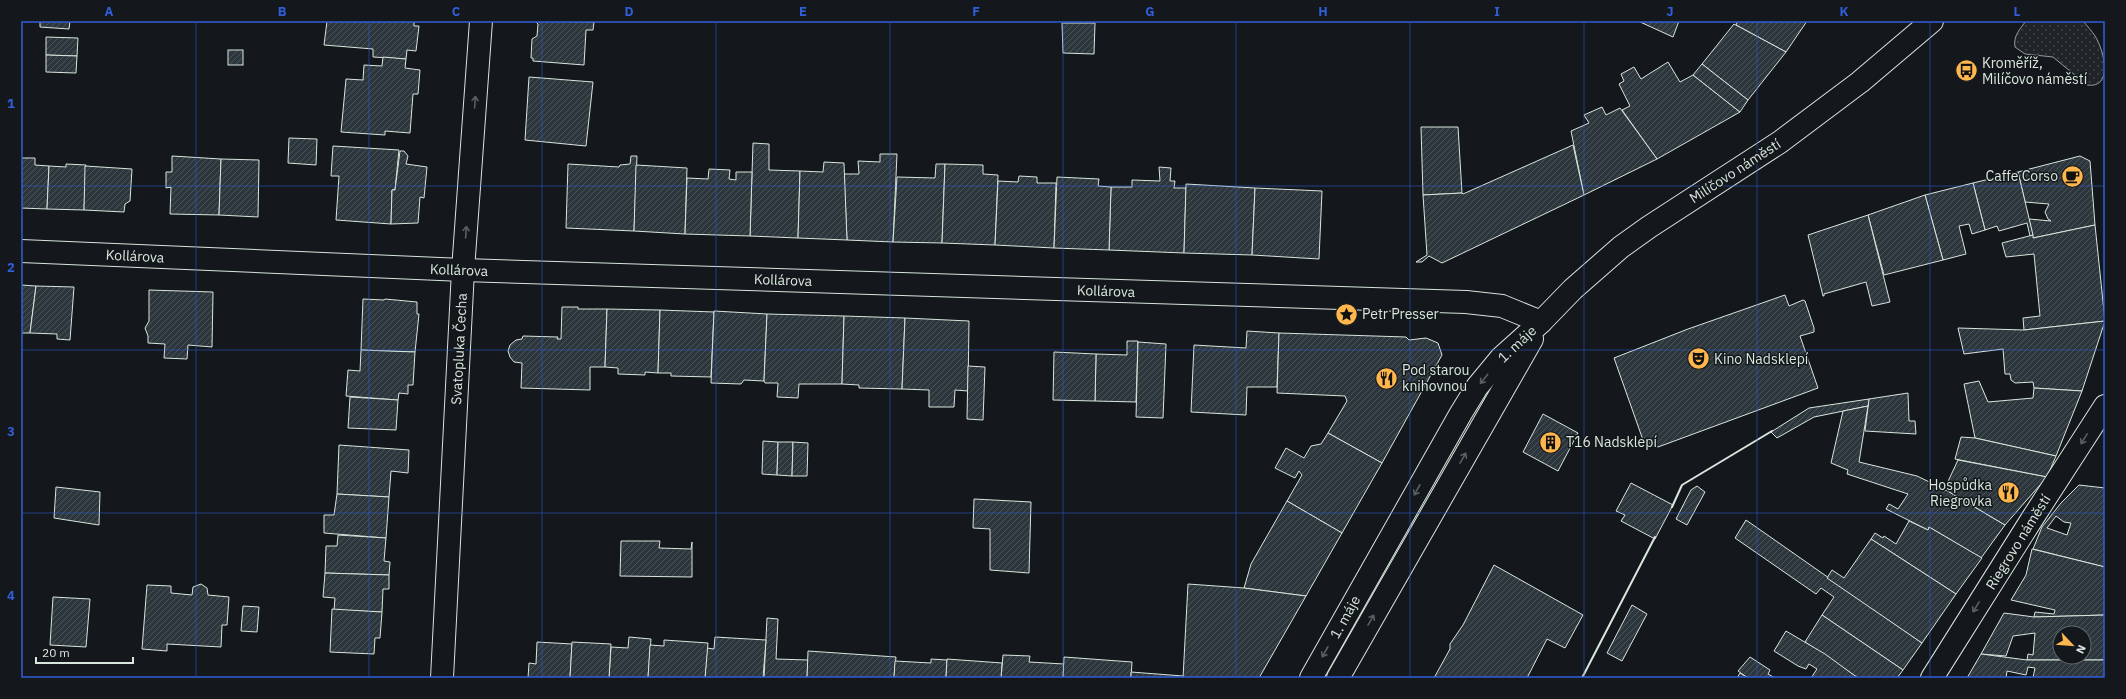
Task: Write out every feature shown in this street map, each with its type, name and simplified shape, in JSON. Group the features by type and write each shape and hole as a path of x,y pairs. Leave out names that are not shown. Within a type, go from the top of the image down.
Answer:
{"street":[{"name":"Svatopluka Čecha","path":"442,678 463,270 481,21"},
{"name":"Milíčovo náměstí","path":"1541,322 1573,289 1621,247 1649,227 1780,142 1860,82 1932,21"},
{"name":"Kollárova","path":"21,251 463,270 1466,302 1502,306 1541,322"},
{"name":"1. máje","path":"1311,678 1477,387 1501,358 1541,322"},
{"name":"1. máje","path":"1338,678 1541,322"},
{"name":"Riegrovo náměstí","path":"1932,678 2027,526 2105,406"}],"shaded area":[{"path":"2026,21 2083,21 2095,36 2104,59 2104,75 2101,81 2095,85 2087,85 2053,57 2025,54 2015,47 2016,36"}],"building":[{"path":"40,21 70,21 69,29 40,27"},
{"path":"327,21 414,21 414,26 419,26 416,51 407,50 406,59 373,57 373,49 324,45"},
{"path":"535,21 594,22 593,30 586,30 584,65 533,61 533,58 531,58 532,39 537,36 538,24"},
{"path":"1638,21 1679,21 1673,37"},
{"path":"1738,21 1807,21 1786,52 1736,25"},
{"path":"1062,23 1095,23 1094,54 1063,53"},
{"path":"1734,24 1786,52 1748,100 1702,64"},
{"path":"46,37 78,38 77,56 46,55"},
{"path":"228,50 243,50 243,65 228,65"},
{"path":"46,55 77,56 76,73 46,72"},
{"path":"383,57 406,59 405,68 420,70 418,94 413,94 410,133 385,131 385,135 341,132 346,79 363,80 364,65 382,66"},
{"path":"1668,62 1680,82 1693,75 1740,112 1657,159 1622,110 1630,106 1619,84 1624,81 1621,74 1634,67 1641,79"},
{"path":"1702,64 1748,100 1740,112 1693,75"},
{"path":"529,77 593,82 586,146 525,140"},
{"path":"1602,107 1606,115 1620,108 1657,159 1584,195 1571,131 1589,123 1584,115"},
{"path":"1421,127 1458,127 1462,193 1423,195"},
{"path":"289,138 317,139 316,165 288,163"},
{"path":"753,143 769,144 769,170 800,171 798,238 750,236"},
{"path":"1573,145 1584,195 1442,263 1429,256 1422,262 1416,262 1427,255 1423,195 1463,194"},
{"path":"333,146 399,150 395,190 392,190 391,224 336,220 339,176 331,176"},
{"path":"400,151 404,151 408,156 406,164 427,167 424,198 420,197 418,223 391,224 392,190 395,190"},
{"path":"880,154 897,154 893,242 847,240 844,174 859,174 858,161 880,162"},
{"path":"172,156 221,159 219,215 170,214 171,187 166,188 166,172 172,172"},
{"path":"631,156 637,156 634,231 566,228 568,164 619,167 620,165 630,164"},
{"path":"2080,156 2090,161 2095,225 2033,238 2029,219 2051,221 2048,219 2045,212 2049,204 2025,202 2018,172"},
{"path":"21,158 35,158 35,165 49,166 47,209 21,208"},
{"path":"221,159 259,160 258,217 219,215"},
{"path":"824,162 844,163 847,240 798,238 800,171 823,172"},
{"path":"66,164 86,165 84,210 47,209 49,166 66,167"},
{"path":"936,164 945,164 942,243 893,242 897,177 935,178"},
{"path":"945,164 983,165 983,174 998,175 995,245 942,243"},
{"path":"636,165 687,168 685,234 634,231"},
{"path":"85,166 132,169 130,201 125,204 124,212 84,210"},
{"path":"1159,167 1171,168 1170,181 1175,181 1174,188 1186,188 1184,253 1109,250 1111,187 1132,187 1132,180 1160,181"},
{"path":"709,169 730,170 729,179 736,180 736,172 752,172 750,236 685,234 687,178 708,179"},
{"path":"2018,172 2033,235 2030,236 2027,223 1999,231 1997,226 1985,230 1973,183"},
{"path":"1019,176 1037,177 1037,183 1056,183 1054,248 995,245 998,181 1018,182"},
{"path":"1057,177 1099,179 1098,186 1111,187 1109,250 1054,248"},
{"path":"1973,183 1985,230 1972,234 1969,224 1959,226 1966,254 1943,260 1925,195"},
{"path":"1186,184 1255,188 1252,255 1184,253"},
{"path":"1255,188 1322,191 1319,259 1252,255"},
{"path":"1925,195 1943,260 1884,275 1868,215"},
{"path":"1868,215 1890,302 1872,306 1866,282 1824,294 1823,296 1808,235"},
{"path":"2095,225 2105,321 2024,330 2023,318 2040,316 2034,254 2006,257 2002,243 2033,235 2033,238"},
{"path":"21,285 36,286 30,333 21,333"},
{"path":"36,286 74,287 70,340 57,339 57,334 30,333"},
{"path":"149,290 213,292 212,347 188,345 187,359 164,358 165,344 148,343 148,336 145,328 149,321"},
{"path":"1785,295 1789,306 1803,300 1805,301 1814,332 1800,336 1818,388 1658,447 1643,440 1614,358 1688,329"},
{"path":"363,299 385,299 417,302 417,314 419,314 415,352 361,350"},
{"path":"562,307 578,307 578,309 607,309 605,367 590,367 590,390 521,388 522,363 514,362 510,357 508,351 510,345 516,340 522,339 523,336 558,337 557,339 561,339"},
{"path":"607,309 660,310 658,373 645,372 645,375 618,374 618,368 605,367"},
{"path":"660,310 714,312 711,377 671,376 671,373 658,373"},
{"path":"714,311 767,314 764,381 744,380 741,384 711,383"},
{"path":"767,314 844,316 842,384 799,384 798,398 777,397 778,383 765,383 764,381"},
{"path":"844,316 905,318 902,389 859,388 859,385 842,384"},
{"path":"905,318 969,321 968,391 955,390 954,407 929,407 929,390 902,389"},
{"path":"2105,321 2082,391 2034,388 2033,382 2015,383 2011,380 2010,374 2005,374 2003,349 1964,354 1958,328 2024,330"},
{"path":"1247,331 1279,333 1277,387 1247,387 1246,415 1191,412 1194,345 1246,348"},
{"path":"1279,333 1406,337 1409,340 1426,338 1438,343 1442,355 1382,463 1328,433 1347,401 1345,396 1277,393"},
{"path":"1127,341 1138,341 1136,402 1095,401 1096,354 1127,355"},
{"path":"1138,342 1166,344 1163,418 1136,417"},
{"path":"361,350 415,352 413,385 408,385 408,394 399,393 398,400 346,396 348,370 360,371"},
{"path":"1054,352 1096,354 1095,401 1053,400"},
{"path":"968,366 985,367 983,420 967,419"},
{"path":"1979,381 1988,402 2033,398 2034,388 2082,391 2056,456 1975,438 1964,384"},
{"path":"1908,393 1909,421 1915,421 1916,434 1865,431 1869,399"},
{"path":"350,397 398,400 396,430 348,428"},
{"path":"1869,399 1868,406 1814,417 1777,438 1771,432 1809,408"},
{"path":"1868,406 1859,462 1917,476 1946,490 2005,525 1981,558 1929,527 1928,530 1886,509 1889,504 1898,509 1908,494 1847,474 1848,470 1831,463 1843,411"},
{"name":"T16 Nadsklepí","path":"1543,414 1578,433 1558,471 1523,452"},
{"path":"1328,433 1382,463 1342,533 1287,501 1302,475 1299,471 1295,478 1275,468 1286,448 1304,458 1311,446 1321,444"},
{"path":"1961,437 1975,438 2056,456 2047,477 1955,459"},
{"path":"763,441 778,442 777,475 762,474"},
{"path":"778,442 793,442 792,476 777,475"},
{"path":"793,442 808,443 807,476 792,476"},
{"path":"339,445 409,450 408,473 391,471 389,497 337,494"},
{"path":"1958,460 2047,477 2005,525 1944,490"},
{"path":"1631,483 1673,505 1655,539 1621,521 1625,515 1616,511"},
{"path":"2079,485 2105,488 2105,567 2033,549 2042,527 2061,503","holes":["2056,516 2064,522 2071,523 2067,535 2047,528"]},
{"path":"1697,486 1705,492 1687,525 1676,519 1691,490"},
{"path":"56,487 100,492 99,525 54,518"},
{"path":"337,494 389,497 386,538 324,533 324,515 334,515"},
{"path":"974,499 1031,502 1029,573 990,570 990,529 973,528"},
{"path":"1287,501 1342,533 1306,596 1244,588 1251,564"},
{"path":"1746,520 1922,643 1903,670 1822,615 1834,597 1821,588 1816,594 1735,538"},
{"path":"1909,521 1928,530 1929,527 1982,558 1956,594 1871,539 1875,533 1883,538 1884,536 1896,544"},
{"path":"338,535 386,538 384,561 390,562 389,575 325,573 326,546 337,546"},
{"path":"1871,539 1956,594 1922,643 1827,578 1832,570 1844,578"},
{"path":"621,541 660,541 659,548 691,549 692,542 692,577 620,576"},
{"path":"2032,549 2105,567 2105,615 2034,617 2035,612 2054,614 2055,610 2011,600 2026,575"},
{"path":"1494,565 1583,615 1565,648 1547,639 1527,678 1434,678 1450,649 1450,644 1463,625"},
{"path":"325,573 389,575 389,589 383,589 382,612 334,610 335,598 323,597"},
{"path":"201,584 207,588 208,595 229,597 227,625 222,625 221,647 167,644 167,651 142,649 147,585 171,586 171,593 192,595 193,587"},
{"path":"1188,584 1244,588 1306,596 1259,678 1183,678"},
{"path":"53,597 90,599 86,647 50,645"},
{"path":"1632,605 1647,614 1622,661 1607,653"},
{"path":"243,606 259,607 257,632 241,631"},
{"path":"332,609 382,612 380,638 375,638 374,654 330,652"},
{"path":"2004,613 2034,617 2105,615 2105,660 2092,660 2092,625 2052,625 2052,660 2027,660 2028,654 2033,655 2035,633 2013,636 2006,656 1981,654"},
{"path":"1822,615 1903,670 1897,678 1858,678 1805,642"},
{"path":"767,618 778,619 776,659 808,660 807,678 764,678"},
{"path":"1786,631 1825,654 1858,678 1811,678 1817,669 1809,664 1806,669 1798,666 1774,651"},
{"path":"629,637 651,639 648,678 609,678 611,647 628,648"},
{"path":"715,637 766,640 763,678 705,678 707,648 714,649"},
{"path":"664,640 708,643 705,678 648,678 650,645 664,646"},
{"path":"537,642 572,644 570,678 528,678 529,663 536,664"},
{"path":"572,642 611,644 609,678 570,678"},
{"path":"808,651 896,657 894,678 807,678"},
{"path":"1981,654 2027,660 2052,660 2052,665 2092,665 2092,660 2105,660 2105,678 2033,678 2035,668 2028,667 2026,675 2007,671 2006,678 1967,678"},
{"path":"1003,655 1030,656 1029,662 1064,664 1063,678 1001,678"},
{"path":"1064,657 1132,662 1131,678 1063,678"},
{"path":"1750,657 1770,670 1768,674 1775,678 1748,678 1738,671"},
{"path":"931,659 947,660 946,678 894,678 895,661 931,663"},
{"path":"947,659 1002,663 1001,678 946,678"},
{"path":"1131,672 1183,676 1183,678 1131,678"},
{"path":"1740,673 1748,678 1737,678"}],"wall":[{"path":"1672,507 1682,485 1772,431"},
{"path":"1582,678 1655,537"}],"place":[{"name":"Kroměříž, Milíčovo náměstí","path":"1966,71"},
{"name":"Caffe Corso","path":"2073,176"},
{"name":"Petr Presser","path":"1346,314"},
{"name":"Kino Nadsklepí","path":"1698,359"},
{"name":"Pod starou knihovnou","path":"1386,378"},
{"name":"T16 Nadsklepí","path":"1551,442"},
{"name":"Hospůdka Riegrovka","path":"2008,493"}]}
